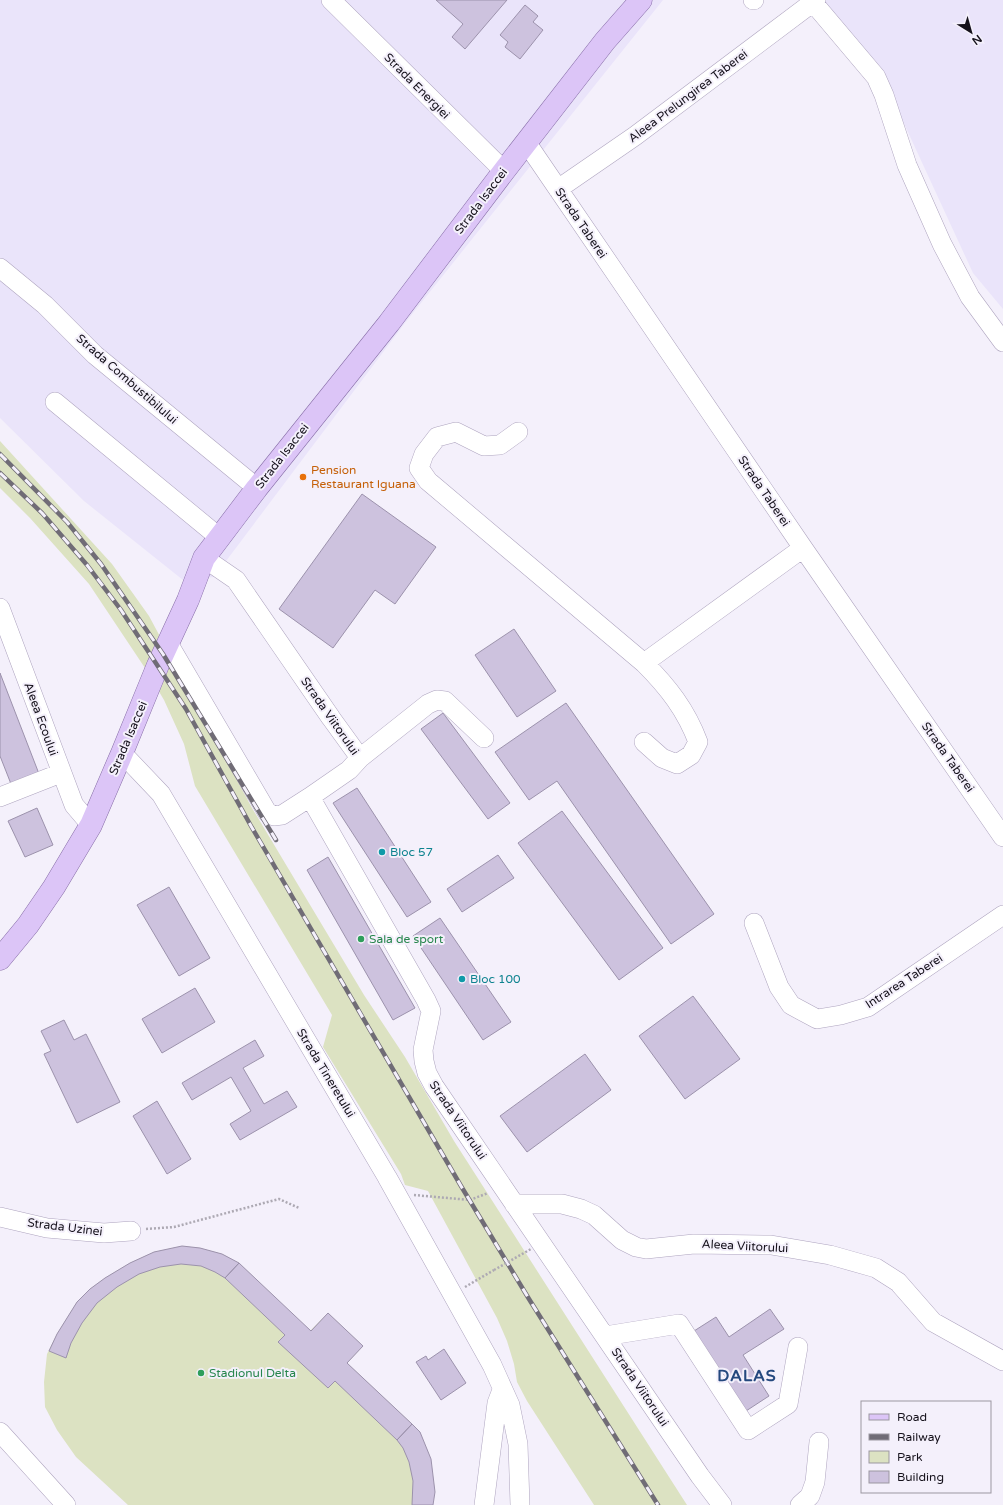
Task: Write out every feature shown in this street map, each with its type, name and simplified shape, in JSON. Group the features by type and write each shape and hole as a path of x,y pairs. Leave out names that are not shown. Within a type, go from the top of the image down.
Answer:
{"main road":[{"name":"Strada Isaccei","path":"0,959 28,925 54,887 90,825 188,600 204,558 257,488 389,323 526,142 605,41 641,0"}],"street":[{"name":"Strada Energiei","path":"331,0 504,171"},
{"name":"Aleea Prelungirea Taberei","path":"558,189 635,136 814,1"},
{"path":"814,1 876,77 884,95 907,166 942,244 970,298 1003,342"},
{"name":"Strada Taberei","path":"526,142 803,548 1003,837"},
{"name":"Strada Combustibilului","path":"0,268 45,305 95,355 257,488"},
{"path":"55,402 220,538"},
{"path":"518,432 500,445 484,446 456,432 437,437 424,454 419,468 428,481 644,662 667,686 691,723 698,742 691,754 677,764 662,758 644,742"},
{"path":"644,662 803,548"},
{"name":"Strada Viitorului","path":"204,558 236,580 360,758 349,770 310,797 431,1011 423,1050 427,1073 434,1086 700,1476 722,1505"},
{"name":"Aleea Ecoului","path":"0,608 74,805 90,825"},
{"path":"168,643 267,812 274,816 282,815 310,797"},
{"path":"360,758 428,704 437,700 445,701 484,738"},
{"name":"Strada Tineretului","path":"122,753 161,794 396,1193 492,1365 506,1398 518,1444 520,1505"},
{"path":"0,797 61,773"},
{"name":"Intrarea Taberei","path":"754,924 780,988 792,1005 817,1019 841,1015 868,1006 1003,915"},
{"name":"Aleea Viitorului","path":"514,1204 562,1204 581,1209 594,1216 622,1240 636,1247 646,1249 694,1244 771,1245 830,1255 876,1268 898,1282 933,1322 1003,1361"},
{"name":"Strada Uzinei","path":"0,1217 47,1228 104,1233 131,1231"},
{"path":"605,1336 679,1324 748,1430 788,1404 798,1347"},
{"path":"484,1505 497,1403 506,1398"},
{"path":"0,1432 66,1505"},
{"path":"800,1505 810,1496 815,1482 819,1442"}],"path":[{"path":"396,1193 470,1200 503,1187"},
{"path":"131,1231 174,1227 280,1199 299,1208"},
{"path":"479,1279 531,1249"}],"shaded area":[{"path":"0,0 663,0 405,323 214,577 183,580 84,501 0,418"},
{"path":"817,0 1003,0 1003,309 973,273 883,78"}],"green space":[{"path":"0,441 112,564 149,616 252,808 364,995 405,1057 454,1141 687,1505 594,1505 527,1401 517,1382 514,1364 507,1341 497,1318 428,1191 405,1185 401,1174 323,1047 332,1015 195,786 184,744 164,700 145,668 89,584 30,518 0,488"},
{"name":"Stadionul Delta","path":"182,1246 200,1248 222,1254 239,1263 310,1331 328,1313 363,1346 347,1363 412,1424 433,1505 128,1505 76,1457 57,1430 45,1407 44,1382 47,1354 57,1334 77,1302 90,1289 105,1278 130,1263 154,1252"}],"building":[{"path":"436,0 507,0 465,49 452,37 463,24"},
{"path":"525,5 538,16 533,22 543,30 520,59 505,47 508,42 500,35"},
{"path":"362,494 436,547 395,604 375,590 333,648 279,609"},
{"path":"514,629 556,691 517,717 475,655"},
{"path":"0,673 41,779 13,789 0,756"},
{"path":"566,703 714,914 671,944 557,781 529,800 495,752"},
{"path":"443,713 510,803 488,819 421,729"},
{"name":"Bloc 57","path":"357,788 431,902 407,917 333,803"},
{"path":"37,808 53,845 25,857 8,821"},
{"path":"562,811 663,948 619,980 518,843"},
{"path":"498,855 514,878 462,912 447,889"},
{"name":"Sala de sport","path":"328,857 415,1008 393,1020 307,870"},
{"path":"169,887 210,958 179,976 137,905"},
{"name":"Bloc 100","path":"440,918 511,1022 483,1040 413,936"},
{"path":"195,988 215,1022 162,1053 142,1019"},
{"path":"693,996 740,1059 685,1099 639,1036"},
{"path":"64,1020 74,1040 86,1034 120,1102 77,1123 44,1054 51,1051 41,1031"},
{"path":"255,1040 264,1056 243,1068 264,1104 287,1091 297,1107 240,1140 230,1124 251,1111 231,1077 192,1100 182,1083"},
{"path":"585,1054 611,1090 527,1152 500,1116"},
{"path":"157,1101 191,1159 167,1174 133,1116"},
{"path":"182,1246 200,1248 222,1254 239,1263 225,1278 201,1266 181,1264 160,1267 139,1274 117,1287 97,1303 82,1323 71,1343 66,1358 49,1351 57,1334 77,1302 90,1289 130,1263 154,1252"},
{"path":"239,1263 311,1331 328,1313 363,1346 347,1363 412,1424 397,1440 335,1381 328,1388 278,1342 285,1335 225,1278"},
{"path":"770,1309 784,1329 743,1355 769,1396 746,1411 694,1331 716,1317 729,1337"},
{"path":"444,1349 466,1383 441,1400 416,1362 426,1356 428,1360"},
{"path":"412,1424 420,1432 431,1459 435,1492 433,1505 412,1505 413,1481 409,1462 403,1448 397,1440"}],"railway":[{"path":"0,454 67,522 101,564 163,654 276,840"},
{"path":"0,473 42,513 87,565 121,610 186,709 251,826 461,1186 529,1299 658,1505"}],"place":[{"name":"Pension Restaurant Iguana","path":"303,477"},
{"name":"Bloc 57","path":"382,852"},
{"name":"Sala de sport","path":"361,939"},
{"name":"Bloc 100","path":"462,979"},
{"name":"Stadionul Delta","path":"201,1373"}],"district":[{"name":"DALAS","path":"747,1375"}]}
